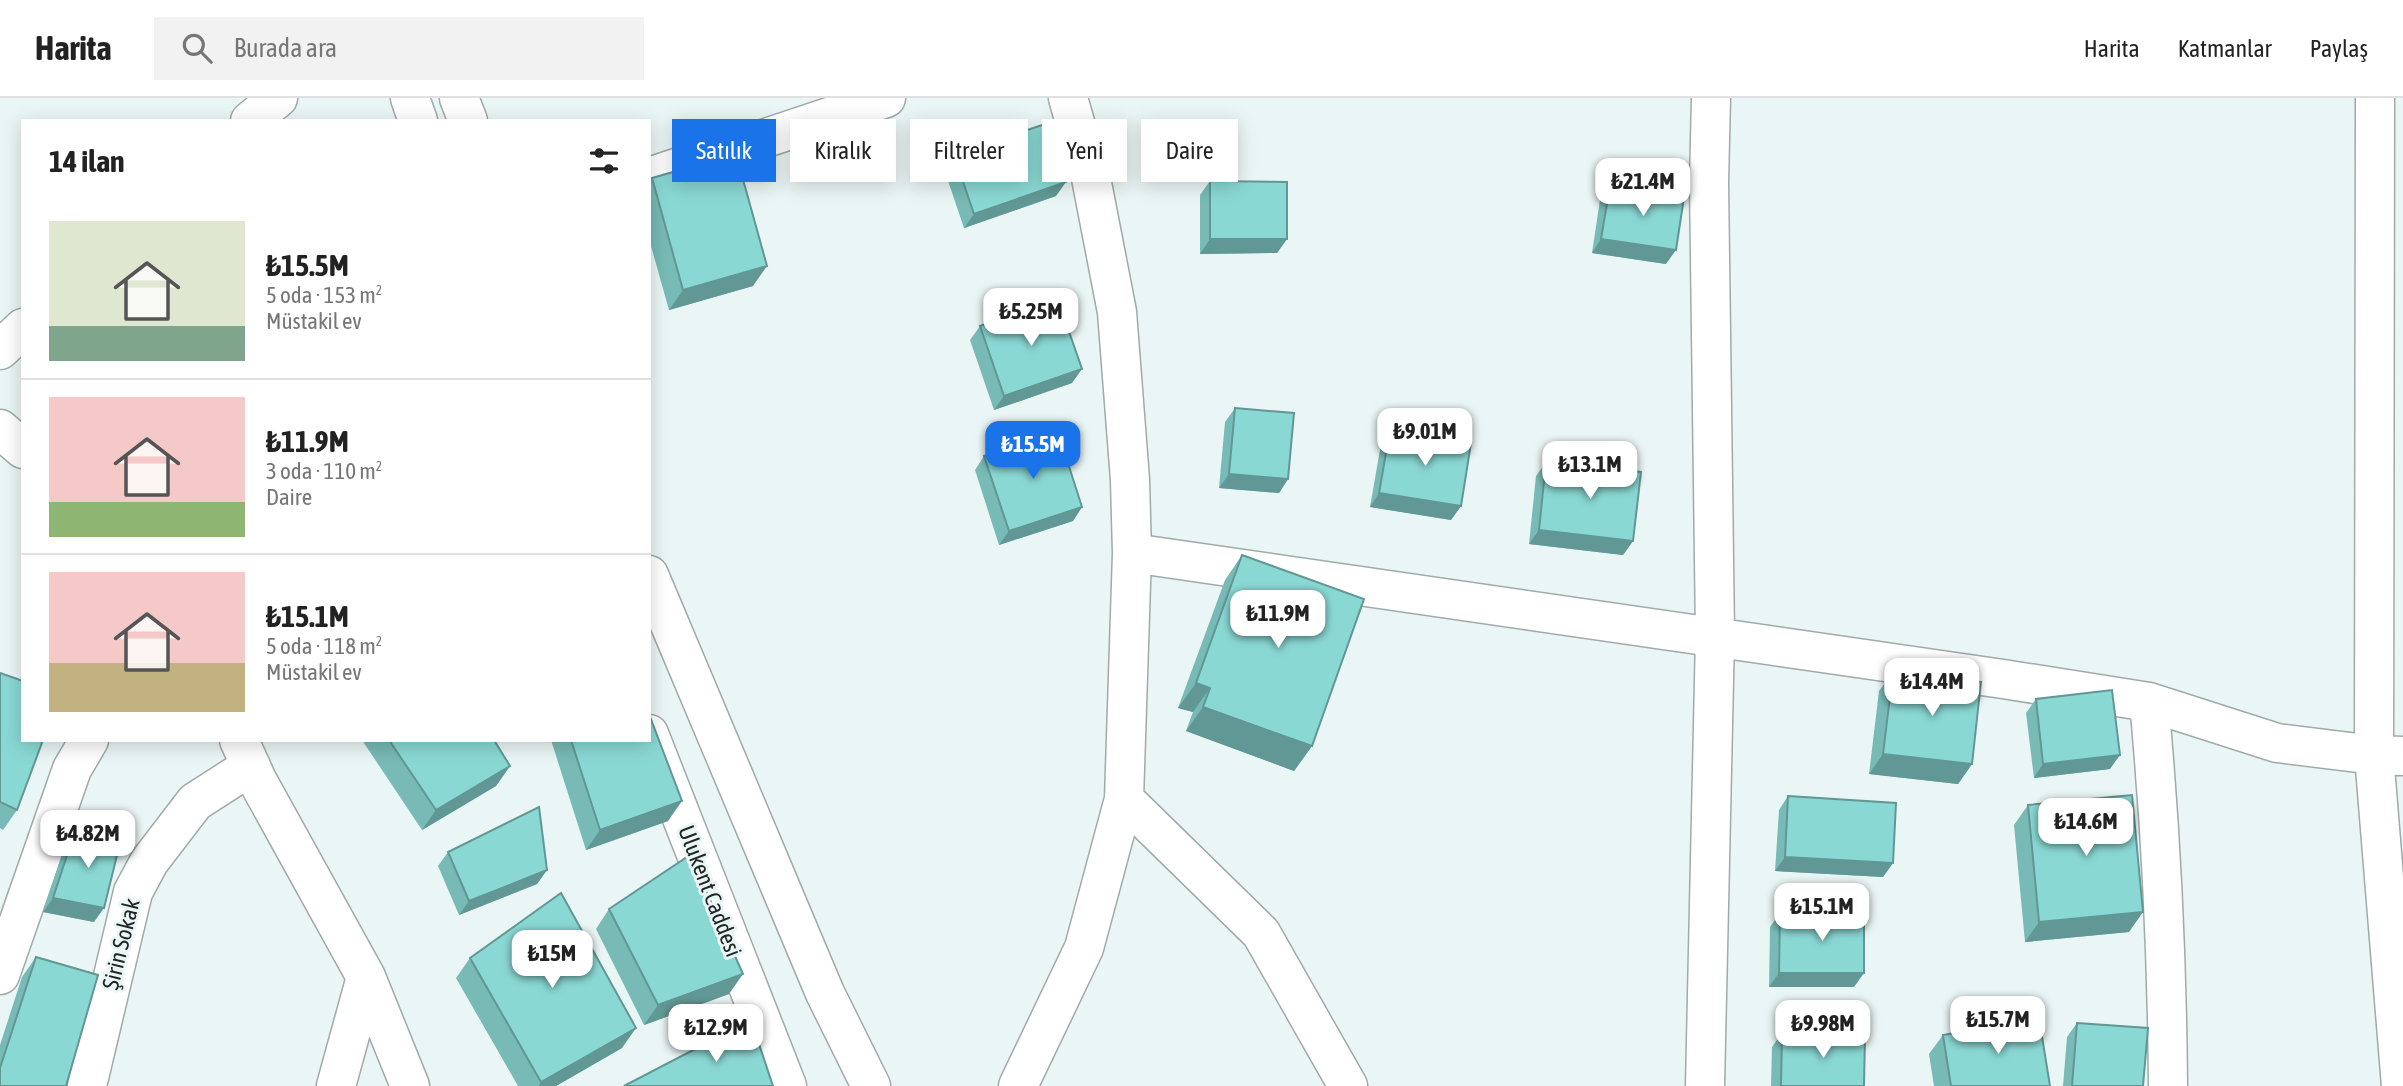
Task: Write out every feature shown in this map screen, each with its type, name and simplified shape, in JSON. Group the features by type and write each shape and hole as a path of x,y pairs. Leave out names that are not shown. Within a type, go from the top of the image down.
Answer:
{"street":[{"path":"252,119 278,98"},
{"path":"410,98 417,119"},
{"path":"459,98 467,119"},
{"path":"651,176 886,98"},
{"path":"1018,1086 1084,948 1124,799 1132,553 1130,480 1117,312 1091,178 1068,98"},
{"path":"1705,1086 1715,635 1709,182 1711,98"},
{"path":"2375,98 2389,192 2388,755 2401,1086"},
{"path":"0,350 21,330"},
{"path":"0,429 21,447"},
{"path":"1132,553 1715,635 2148,702 2277,743 2388,755"},
{"path":"651,580 825,993 871,1086"},
{"path":"2148,702 2156,776 2167,989 2168,1086"},
{"name":"Ulukent Caddesi","path":"651,739 787,1086"},
{"path":"0,975 72,769 88,742"},
{"path":"245,753 366,977 410,1086"},
{"name":"Şirin Sokak","path":"87,1086 133,892 149,862 195,802 245,753"},
{"path":"1124,799 1261,933 1348,1086"},
{"path":"336,1086 366,977"}],"building":[{"path":"1042,125 1042,182 1066,182 974,214 963,182 1028,182 1028,130"},
{"path":"672,172 672,182 744,182 767,266 683,290 652,178"},
{"path":"1210,182 1287,182 1287,239 1210,239"},
{"path":"1610,186 1684,197 1676,250 1601,239"},
{"path":"1058,300 1082,369 1004,396 980,326"},
{"path":"1235,408 1294,413 1288,479 1229,474"},
{"path":"1390,430 1471,443 1461,506 1379,493"},
{"path":"1058,432 1082,507 1009,531 984,456"},
{"path":"1546,462 1641,472 1633,541 1539,530"},
{"path":"1242,555 1364,599 1312,746 1203,707 1210,688 1196,683"},
{"path":"1893,672 1981,682 1972,764 1883,754"},
{"path":"0,673 21,680 21,742 42,742 17,810 0,802"},
{"path":"2112,690 2120,755 2043,764 2036,699"},
{"path":"651,719 682,801 600,830 572,742 651,742"},
{"path":"390,742 495,742 510,766 436,810"},
{"path":"2132,795 2143,912 2039,922 2028,805"},
{"path":"1788,796 1896,803 1893,863 1785,857"},
{"path":"539,807 547,870 469,901 448,852"},
{"path":"75,831 121,839 104,908 53,898"},
{"path":"690,855 743,974 658,1005 609,909"},
{"path":"561,893 636,1028 541,1082 470,958"},
{"path":"1780,913 1864,913 1864,973 1779,973"},
{"path":"36,957 98,975 66,1086 0,1086 0,1068"},
{"path":"2039,1018 2050,1086 1951,1086 1943,1035"},
{"path":"751,1020 773,1086 624,1086"},
{"path":"2077,1023 2148,1028 2143,1086 2072,1086"},
{"path":"1782,1033 1865,1035 1864,1086 1781,1086"}]}
